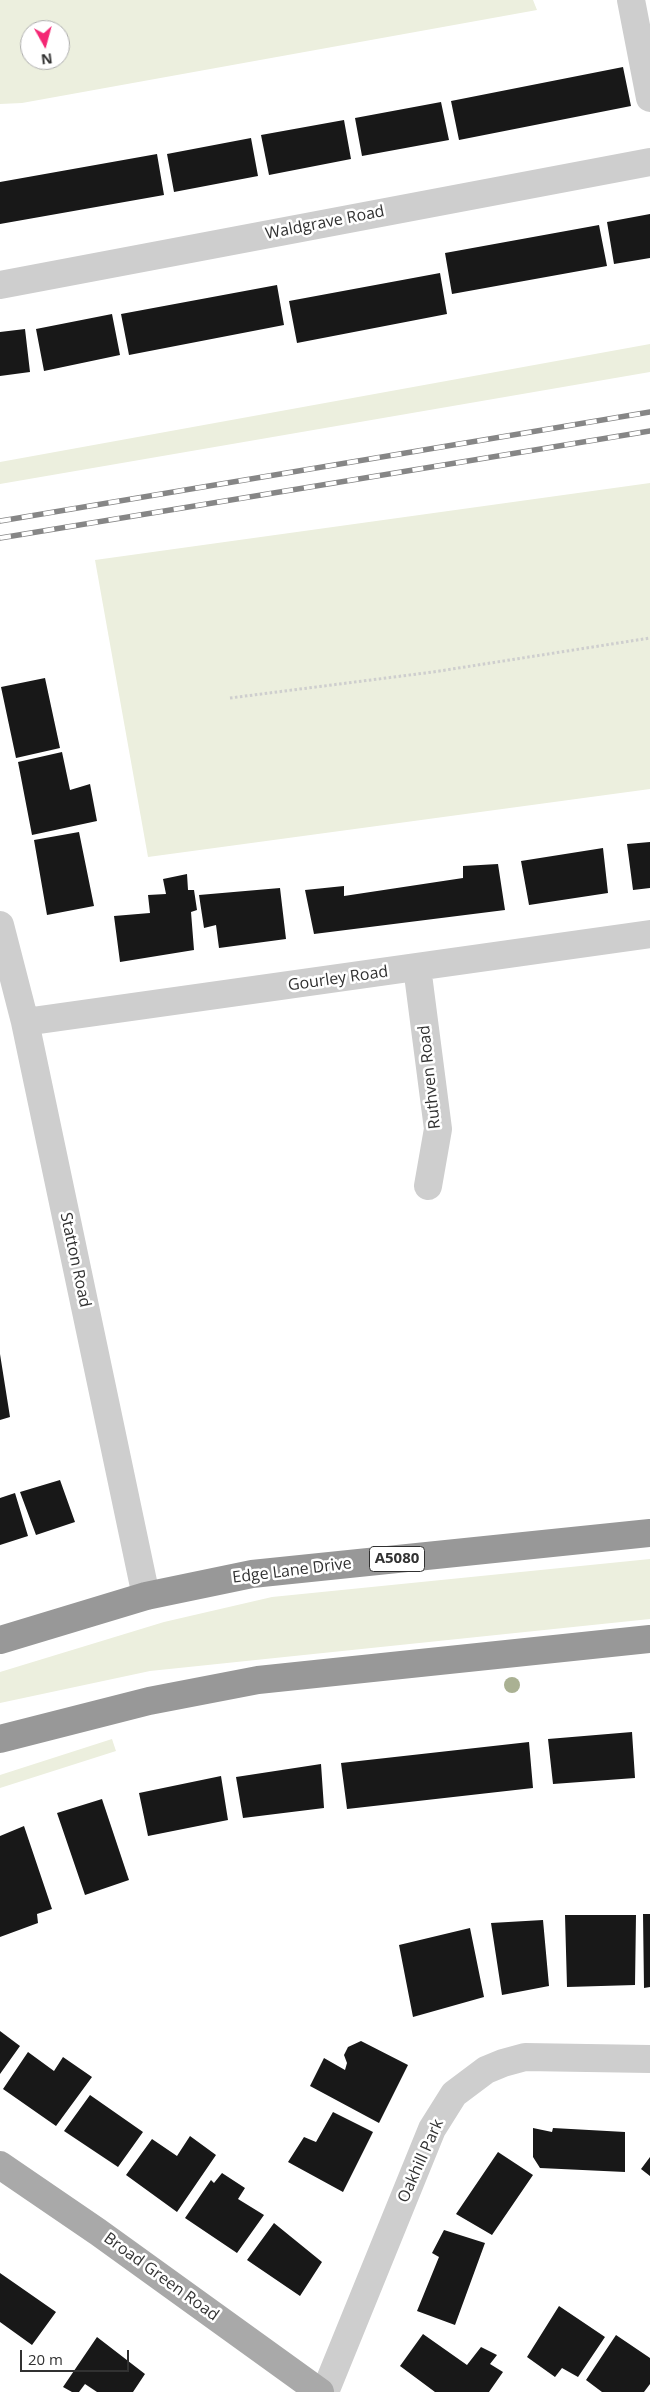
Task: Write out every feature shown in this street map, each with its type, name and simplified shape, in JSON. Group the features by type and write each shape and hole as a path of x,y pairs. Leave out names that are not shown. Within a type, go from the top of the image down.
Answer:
{"highway":[{"name":"Edge Lane Drive","path":"0,1640 146,1596 252,1574 650,1533"},
{"path":"0,1739 149,1701 258,1680 650,1639"}],"main road":[{"name":"Broad Green Road","path":"0,2165 98,2232 320,2392"}],"street":[{"path":"631,0 650,98"},
{"name":"Waldgrave Road","path":"0,285 650,162"},
{"name":"Statton Road","path":"0,925 25,1022 146,1596"},
{"name":"Gourley Road","path":"25,1022 650,934"},
{"name":"Ruthven Road","path":"418,967 438,1129 428,1186"},
{"name":"Oakhill Park","path":"325,2392 432,2129 454,2094 486,2070 502,2063 525,2058 650,2059"}],"path":[{"path":"230,698 433,672 650,638"}],"green space":[{"path":"0,0 533,0 537,10 22,103 0,104"},
{"path":"650,344 650,372 0,484 0,462"},
{"path":"650,483 650,789 148,857 95,560"},
{"path":"650,1559 650,1619 150,1671 0,1703 0,1672 164,1622 272,1597"},
{"path":"112,1739 116,1751 0,1788 0,1775"}],"building":[{"path":"623,67 631,106 459,140 451,101"},
{"path":"441,102 449,140 362,156 355,118"},
{"path":"344,120 351,159 269,175 261,135"},
{"path":"251,138 258,176 174,192 167,154"},
{"path":"157,154 164,195 0,224 0,182"},
{"path":"650,214 650,258 614,264 607,222"},
{"path":"599,225 607,266 452,294 445,253"},
{"path":"440,273 447,314 297,343 289,301"},
{"path":"277,285 284,325 129,355 121,314"},
{"path":"112,314 120,355 44,371 36,329"},
{"path":"25,329 30,372 0,376 0,332"},
{"path":"45,678 60,748 16,758 1,687"},
{"path":"62,752 70,790 90,784 97,821 32,835 18,762"},
{"path":"79,832 94,906 47,915 34,840"},
{"path":"650,842 650,888 633,890 627,844"},
{"path":"603,848 608,893 529,905 521,861"},
{"path":"498,864 505,910 314,934 305,890 344,886 344,896 463,878 463,866"},
{"path":"187,874 188,890 194,890 197,910 191,912 194,950 120,962 114,916 150,913 148,895 166,894 163,879"},
{"path":"280,888 286,939 219,948 216,925 204,928 199,895"},
{"path":"0,1354 10,1417 0,1420"},
{"path":"60,1480 75,1522 36,1535 20,1492"},
{"path":"15,1493 28,1536 0,1545 0,1498"},
{"path":"632,1732 635,1778 553,1784 548,1739"},
{"path":"529,1742 533,1788 347,1809 341,1763"},
{"path":"321,1764 324,1808 243,1818 236,1777"},
{"path":"221,1776 228,1820 148,1836 139,1793"},
{"path":"102,1799 129,1880 85,1895 57,1813"},
{"path":"24,1826 52,1909 37,1914 38,1923 0,1937 0,1836"},
{"path":"643,1914 650,1914 650,1987 644,1988"},
{"path":"565,1915 636,1915 635,1985 567,1987"},
{"path":"543,1920 549,1986 502,1995 491,1923"},
{"path":"470,1928 484,1997 413,2017 399,1945"},
{"path":"0,2031 20,2046 0,2074"},
{"path":"361,2041 408,2065 379,2123 310,2086 324,2058 345,2070 347,2063 344,2055 348,2047"},
{"path":"28,2052 54,2071 63,2057 92,2077 56,2126 3,2089"},
{"path":"90,2095 143,2132 118,2167 64,2131"},
{"path":"333,2112 373,2132 343,2192 288,2162 304,2137 316,2142"},
{"path":"533,2128 552,2132 553,2128 625,2132 625,2172 540,2168 533,2157"},
{"path":"190,2136 216,2155 177,2212 126,2175 152,2139 177,2156"},
{"path":"498,2152 533,2175 492,2235 456,2214"},
{"path":"650,2157 650,2176 641,2169"},
{"path":"222,2173 245,2188 238,2199 264,2215 237,2253 185,2218 211,2180 214,2183"},
{"path":"274,2223 322,2262 300,2296 247,2260"},
{"path":"444,2230 485,2243 455,2325 417,2311 439,2257 432,2253"},
{"path":"0,2273 56,2312 32,2345 0,2322"},
{"path":"559,2306 605,2337 578,2377 562,2368 555,2377 527,2357"},
{"path":"423,2334 467,2365 481,2347 497,2355 490,2364 503,2372 489,2392 435,2392 400,2366"},
{"path":"616,2335 650,2358 650,2384 644,2392 602,2392 586,2380"},
{"path":"97,2337 145,2374 133,2392 97,2392 85,2384 79,2392 72,2392 63,2387"}],"railway":[{"path":"0,521 650,412"},
{"path":"0,538 650,431"}]}
